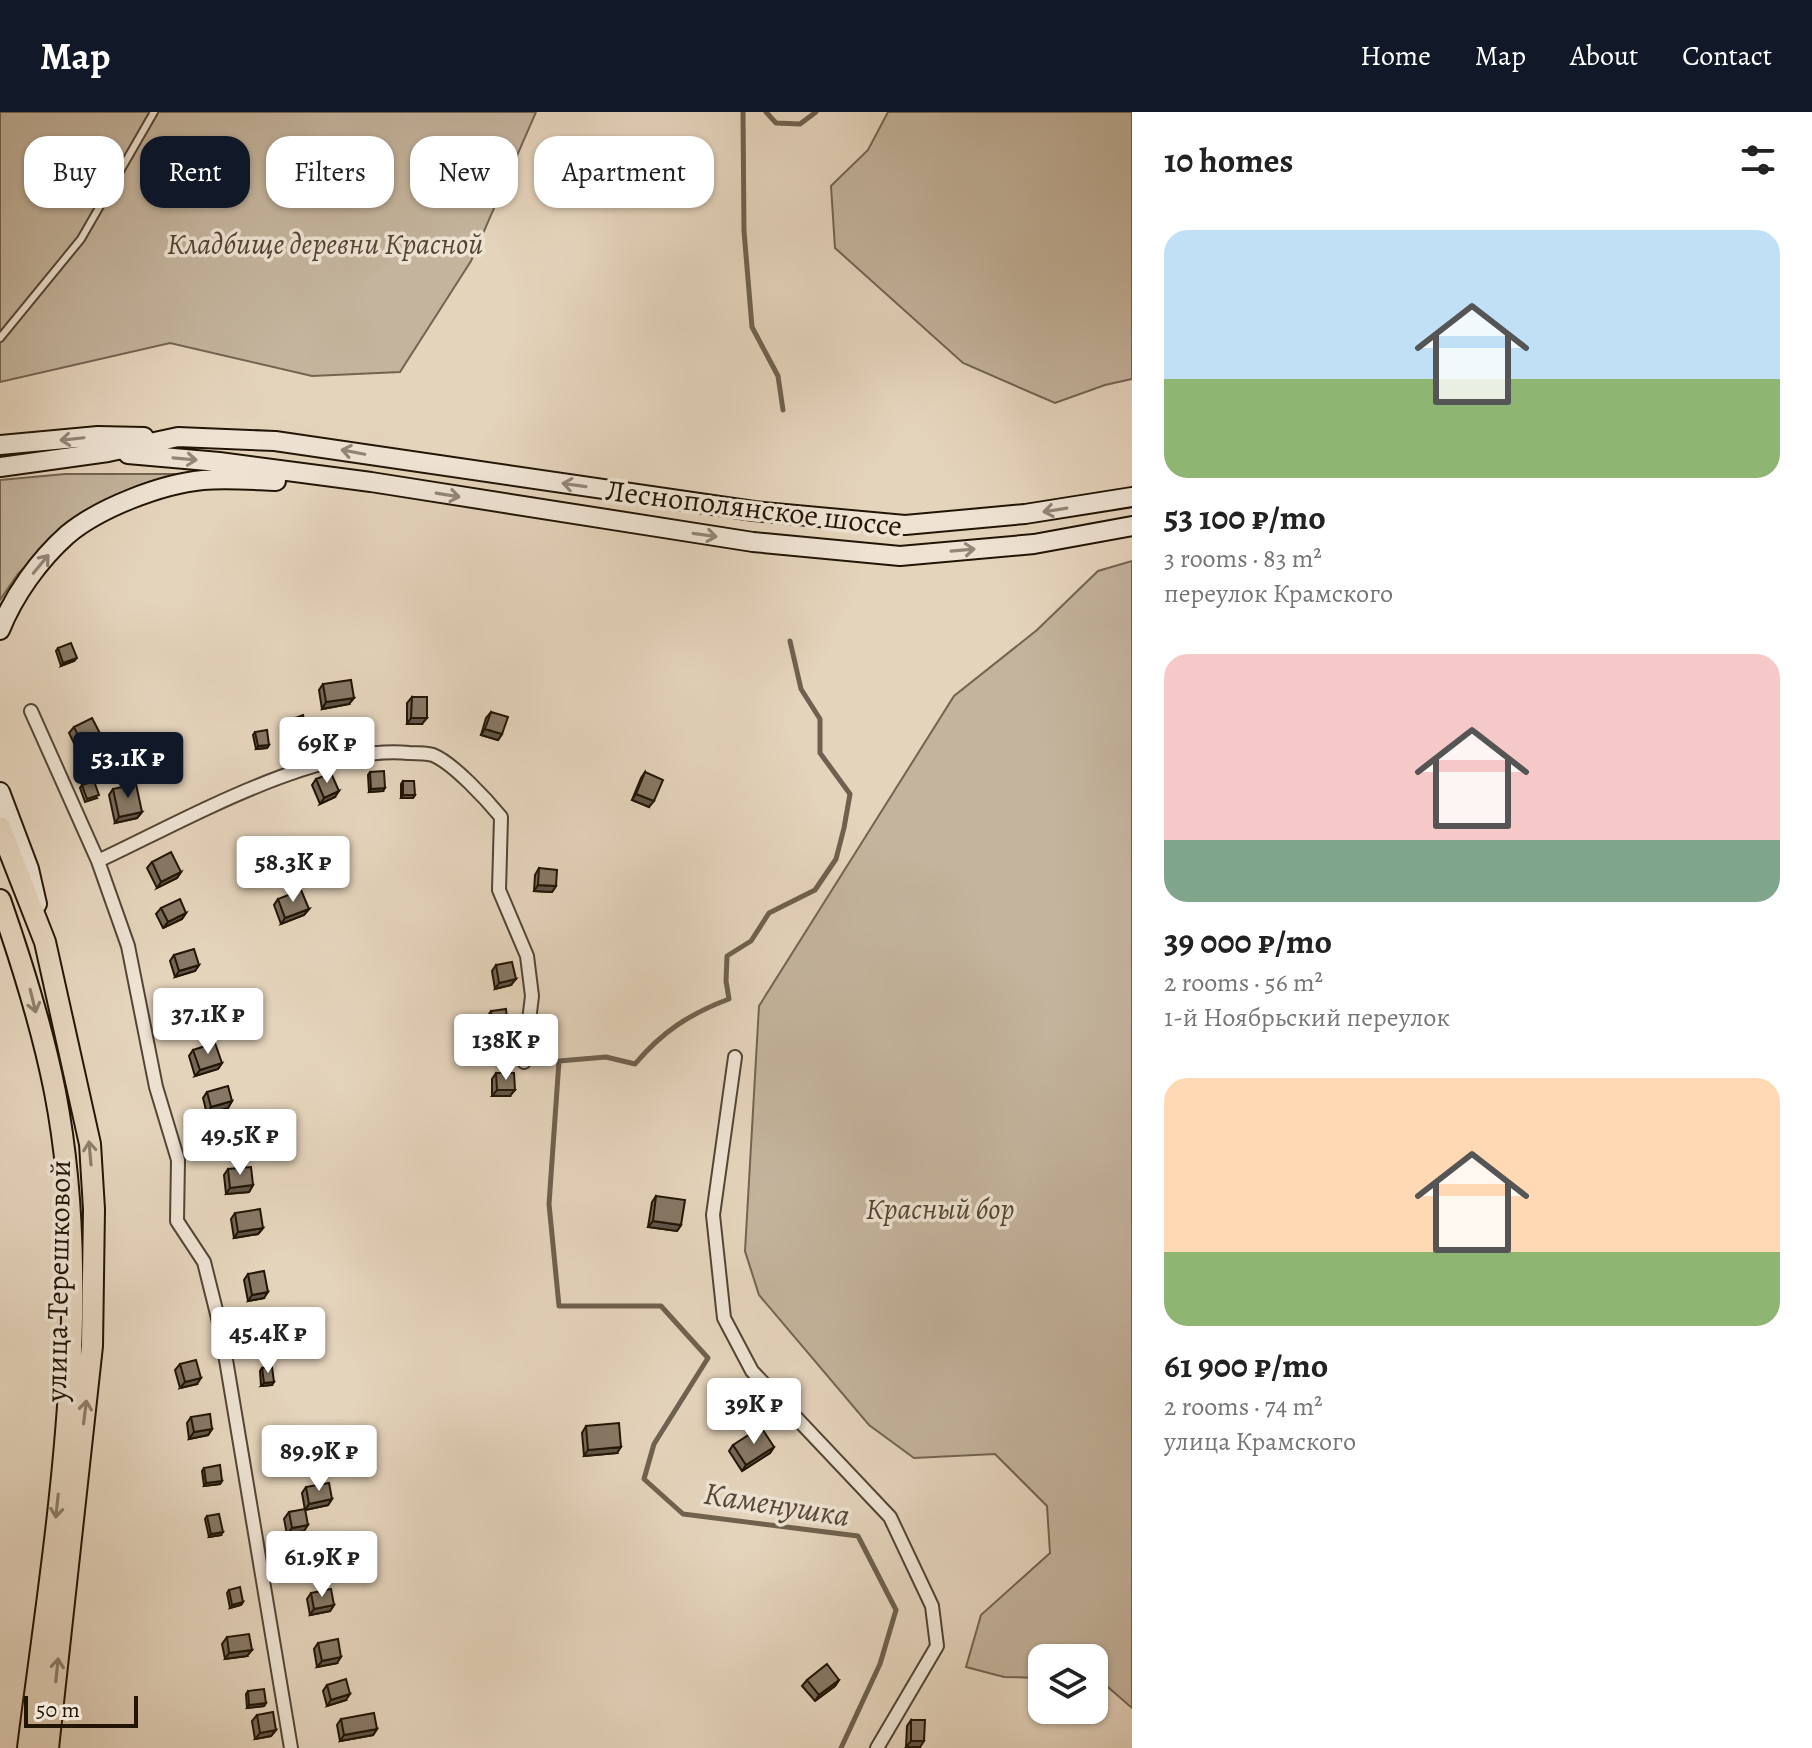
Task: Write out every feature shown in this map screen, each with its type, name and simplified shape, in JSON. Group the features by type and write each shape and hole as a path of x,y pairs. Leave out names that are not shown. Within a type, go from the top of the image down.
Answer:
{"main road":[{"path":"0,445 98,436 178,437"},
{"path":"0,467 108,452 178,437"},
{"name":"Леснополянское шоссе","path":"178,437 275,441 754,511 905,525 1025,514 1132,497"},
{"path":"108,452 219,462 371,482"},
{"path":"0,630 15,598 68,534 127,501 199,480 236,478 371,482"},
{"name":"Леснополянское шоссе","path":"371,482 753,542 900,556 1034,544 1132,526"},
{"path":"0,792 29,869 45,942"},
{"name":"улица Терешковой","path":"0,827 45,942 90,1144 94,1268 86,1406 48,1748"},
{"name":"улица Терешковой","path":"0,900 28,980 55,1093 64,1156 72,1288 64,1442 28,1748"}],"street":[{"path":"31,711 98,861 128,946 156,1087 178,1160 177,1221 204,1262 221,1330 291,1748"},
{"path":"98,861 242,793 322,763 383,750 434,755 477,789 501,817 499,890 527,956 532,996 524,1062"},
{"path":"735,1057 713,1215 724,1318 752,1371 890,1517 932,1606 937,1646 877,1748"}],"lane":[{"path":"0,338 81,239 154,112"}],"green space":[{"name":"Кладбище деревни Красной","path":"0,112 536,112 518,153 518,136 410,136 410,208 494,208 471,261 400,372 312,376 170,343 0,382"},
{"path":"888,112 1132,112 1132,379 1055,403 963,363 835,248 831,186 868,150"},
{"path":"65,474 183,474 122,496 42,549 18,574 0,600 0,480"},
{"name":"Красный бор","path":"1132,561 1132,1708 1108,1687 1108,1644 1028,1644 1028,1678 1004,1677 966,1667 981,1615 1050,1553 1047,1506 995,1454 914,1458 869,1425 759,1295 745,1251 759,1006 954,696 1037,630 1098,571"}],"building":[{"path":"71,643 77,658 63,663 58,648"},
{"path":"351,680 354,698 326,702 323,684"},
{"path":"412,697 427,697 427,718 411,718"},
{"path":"491,712 508,717 502,734 485,729"},
{"path":"303,715 306,727 299,729 295,718"},
{"path":"92,718 105,743 86,752 74,727"},
{"path":"267,730 269,745 258,746 255,732"},
{"path":"384,771 385,788 371,789 370,772"},
{"path":"645,772 663,780 654,801 636,794"},
{"path":"331,773 339,791 324,798 316,779"},
{"path":"94,781 99,795 87,799 82,785"},
{"path":"403,781 414,781 415,795 403,795"},
{"path":"136,784 142,812 119,817 113,789"},
{"path":"171,852 181,872 161,882 152,862"},
{"path":"539,868 557,870 556,886 538,885"},
{"path":"301,890 309,909 285,918 278,899"},
{"path":"180,899 186,913 168,922 161,908"},
{"path":"194,949 199,965 179,971 174,955"},
{"path":"512,962 516,979 499,983 496,965"},
{"path":"210,1000 215,1014 197,1020 193,1006"},
{"path":"506,1009 508,1028 493,1029 491,1011"},
{"path":"215,1043 222,1063 200,1070 193,1050"},
{"path":"496,1073 514,1073 515,1090 497,1090"},
{"path":"228,1086 232,1101 211,1107 207,1092"},
{"path":"240,1131 244,1148 225,1152 222,1135"},
{"path":"251,1167 253,1185 230,1188 228,1169"},
{"path":"656,1196 685,1200 681,1225 653,1221"},
{"path":"260,1209 263,1228 238,1232 235,1213"},
{"path":"264,1271 268,1292 252,1295 248,1274"},
{"path":"268,1327 271,1341 263,1343 260,1329"},
{"path":"196,1360 201,1378 185,1382 180,1364"},
{"path":"272,1367 274,1382 264,1383 262,1368"},
{"path":"210,1414 212,1429 194,1432 191,1417"},
{"path":"619,1423 621,1447 588,1450 586,1426"},
{"path":"761,1427 774,1447 746,1465 733,1445"},
{"path":"281,1428 284,1444 268,1447 265,1432"},
{"path":"220,1465 222,1481 206,1483 204,1468"},
{"path":"329,1483 332,1499 309,1504 306,1487"},
{"path":"305,1509 308,1525 292,1528 289,1512"},
{"path":"219,1514 223,1532 211,1534 207,1516"},
{"path":"325,1534 327,1552 309,1554 307,1536"},
{"path":"240,1587 243,1602 232,1605 229,1590"},
{"path":"331,1589 334,1605 314,1609 311,1593"},
{"path":"249,1634 252,1650 229,1653 227,1637"},
{"path":"338,1639 341,1657 322,1661 318,1643"},
{"path":"827,1664 839,1680 819,1695 807,1680"},
{"path":"346,1679 350,1694 331,1700 327,1685"},
{"path":"264,1689 266,1703 249,1705 248,1691"},
{"path":"273,1712 276,1730 260,1733 257,1715"},
{"path":"374,1713 377,1729 344,1735 341,1719"},
{"path":"911,1720 925,1720 924,1741 911,1741"}],"waterway":[{"name":"Каменушка","path":"743,112 744,231 752,327 778,376 783,410"},
{"name":"Каменушка","path":"766,112 776,123 800,124 816,112"},
{"name":"Каменушка","path":"790,641 801,689 820,719 820,753 850,794 836,859 815,890 769,913 751,941 727,956 729,999 677,1025 655,1042 635,1064 606,1057 559,1061 549,1204 559,1306 661,1306 708,1358 654,1444 644,1479 683,1514 858,1536 896,1610 880,1664 841,1748"}]}
